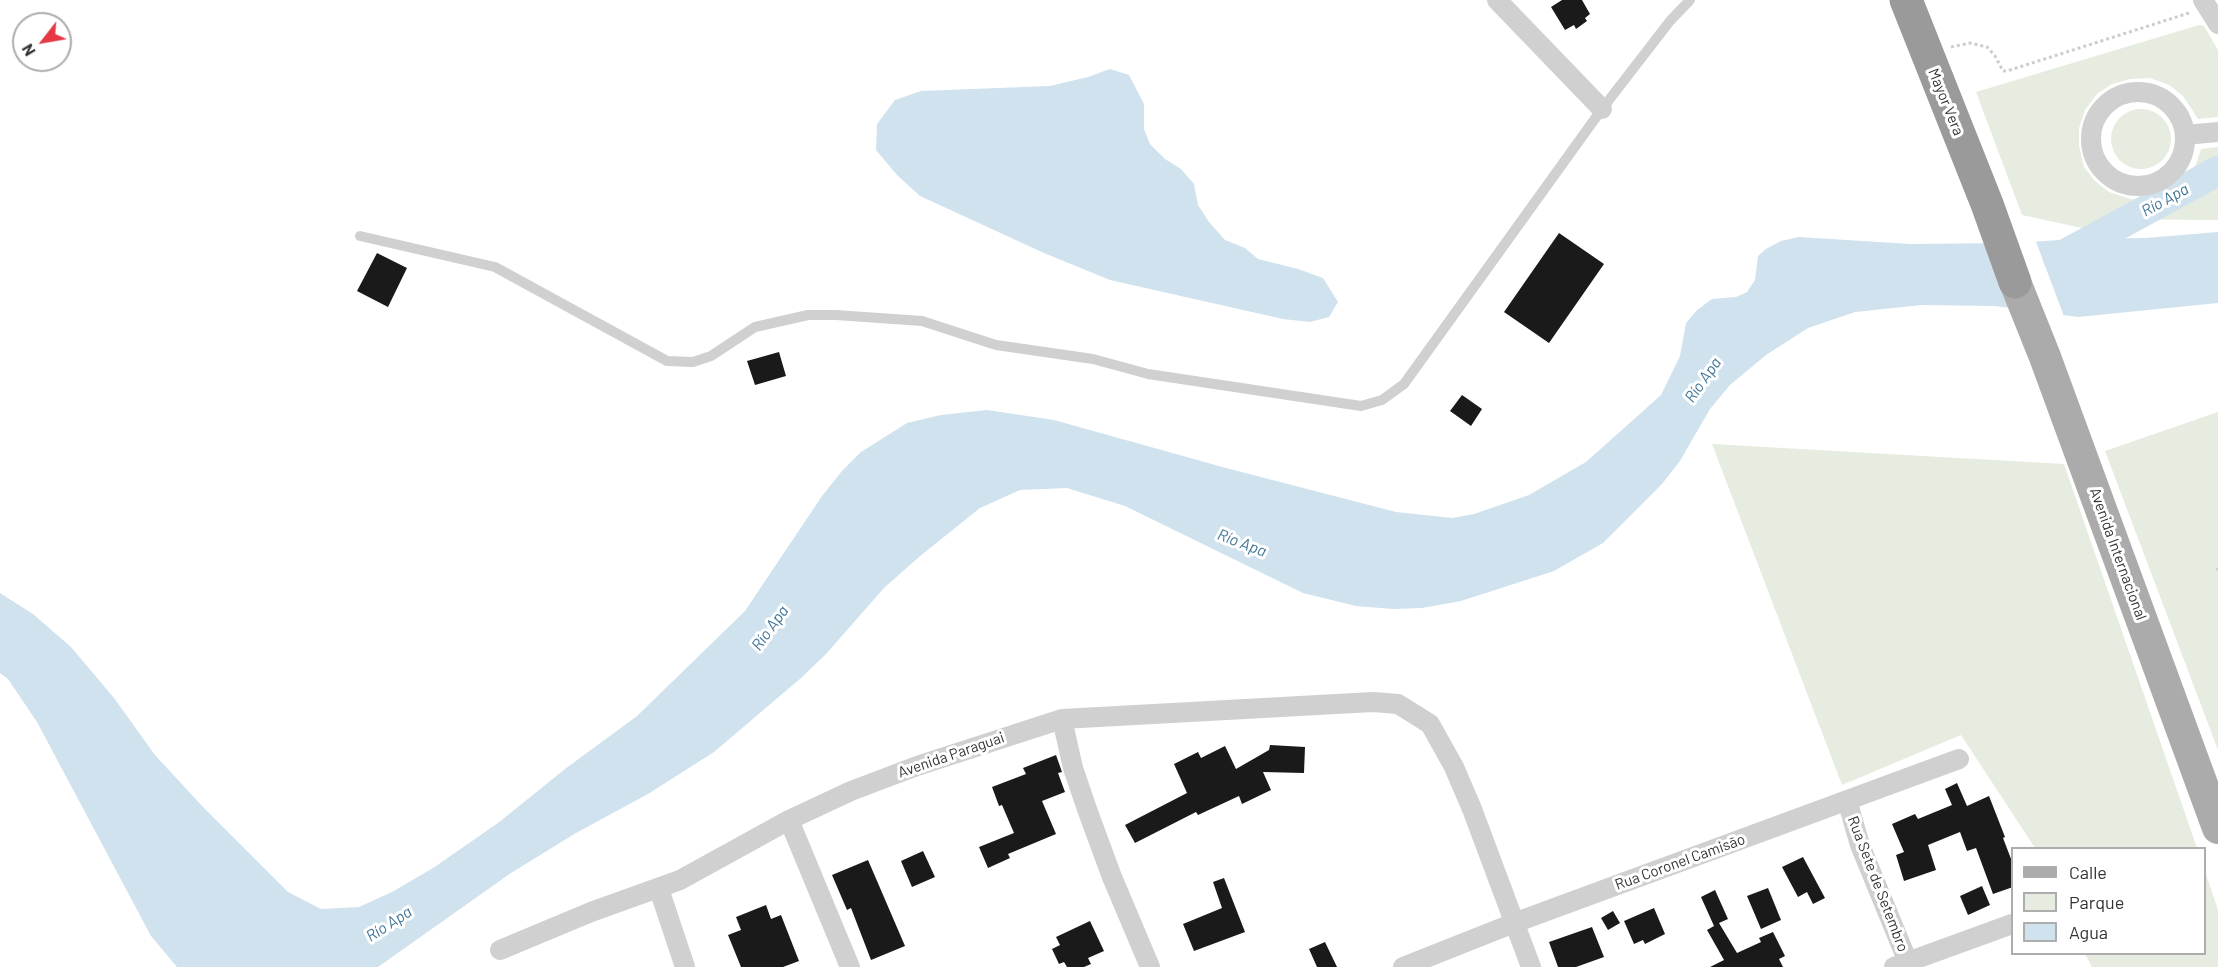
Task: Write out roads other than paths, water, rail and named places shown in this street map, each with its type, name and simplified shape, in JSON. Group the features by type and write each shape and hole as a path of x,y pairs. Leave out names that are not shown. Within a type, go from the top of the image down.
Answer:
{"highway":[{"name":"Mayor Vera","path":"1905,0 1987,204 2015,282"}],"main road":[{"name":"Avenida Internacional","path":"2015,282 2045,357 2218,828"}],"street":[{"path":"1497,0 1602,109"},
{"path":"2210,2 2218,24"},
{"path":"2144,92 2160,97 2172,107 2181,120 2185,135 2184,151 2179,164 2169,176 2155,184 2140,187 2125,185 2112,178 2101,168 2094,154 2091,139 2094,123 2113,99 2128,93 2144,92"},
{"path":"2185,135 2218,132"},
{"name":"Avenida Paraguai","path":"500,950 591,912 658,889 789,820 850,792 917,766 1062,719 1373,702 1398,704 1430,724 1454,767 1472,809 1514,923"},
{"path":"1062,719 1073,768 1088,812 1116,888 1150,967"},
{"name":"Rua Coronel Camisão","path":"1403,967 1514,923 1959,759"},
{"name":"Rua Sete de Setembro","path":"1847,800 1860,845 1904,965"},
{"path":"789,820 850,967"},
{"path":"658,889 685,967"},
{"path":"1514,923 1531,967"},
{"path":"1904,965 2011,925"}],"lane":[{"path":"360,236 495,267 667,361 693,362 711,356 755,327 808,315 836,315 922,321 996,345 1092,359 1148,374 1361,406 1382,400 1404,384 1602,109 1670,21 1690,0"}],"water":[{"path":"1110,69 1129,75 1144,104 1144,129 1150,144 1165,159 1181,169 1194,184 1198,205 1209,222 1225,240 1245,248 1258,259 1323,278 1338,302 1329,317 1310,322 1283,319 1110,280 1044,253 920,196 897,175 876,150 877,124 895,100 921,91 1050,86"},
{"path":"2218,232 2218,303 2078,317 1995,306 1922,305 1855,312 1808,328 1766,355 1730,385 1710,409 1680,461 1662,484 1603,543 1554,571 1461,601 1422,608 1393,609 1356,606 1303,593 1125,506 1067,488 1020,490 980,508 919,557 884,588 826,654 801,678 714,752 648,794 576,833 511,873 378,967 177,967 151,936 37,722 8,679 0,673 0,593 33,614 71,647 114,698 155,755 202,806 288,892 321,909 359,907 392,892 433,868 498,823 565,769 637,716 745,611 822,496 842,471 861,452 907,423 941,415 987,410 1054,420 1396,512 1452,518 1474,514 1529,495 1586,462 1661,395 1680,356 1686,323 1697,310 1712,299 1736,297 1747,292 1755,280 1758,256 1781,241 1799,237 1910,244 2010,243 2146,238"}],"waterway":[{"name":"Río Apa","path":"2058,258 2218,171"}]}
